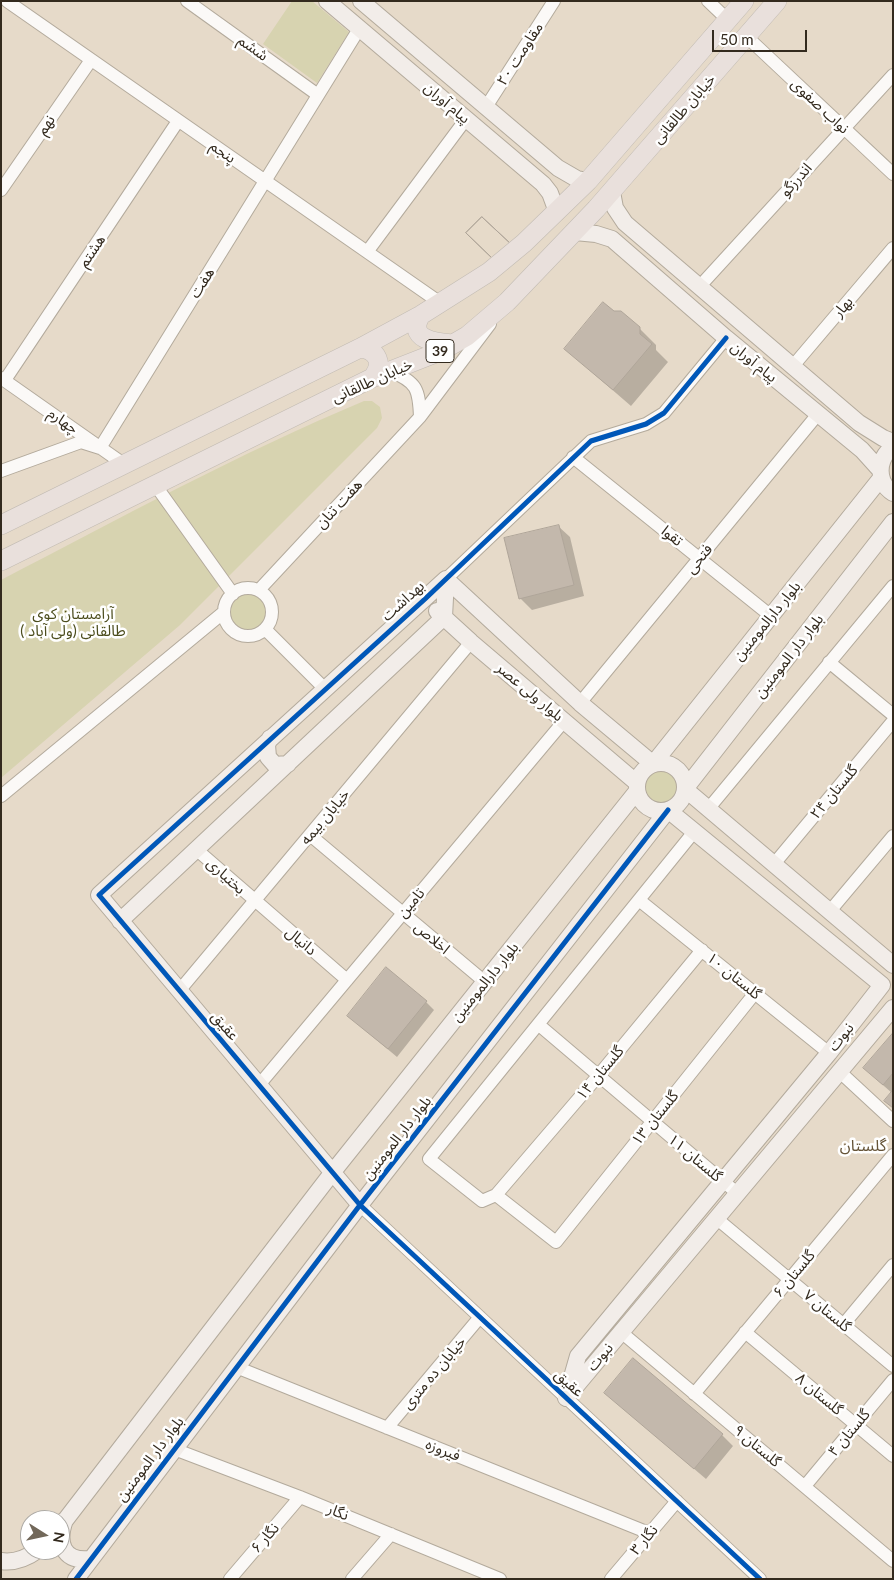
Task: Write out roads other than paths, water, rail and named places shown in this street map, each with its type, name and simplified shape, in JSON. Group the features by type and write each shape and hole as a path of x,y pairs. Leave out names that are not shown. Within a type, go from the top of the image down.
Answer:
{"main road":[{"name":"خیابان طالقانی","path":"1,525 360,348 421,315 489,272 557,212 588,181 746,1"},
{"name":"خیابان طالقانی","path":"1,561 372,378 453,344 483,324 507,302 612,192 777,1"},
{"path":"421,315 417,322 417,330 421,336 438,344 453,344"},
{"path":"360,348 369,349 376,354 379,362 378,371 372,378"}],"street":[{"name":"پنجم","path":"7,1 439,302"},
{"name":"ششم","path":"187,1 318,95"},
{"name":"پیام آوران","path":"327,1 543,184 550,193 557,212"},
{"name":"مقاومت ۲۰","path":"486,107 554,1"},
{"path":"708,1 729,21"},
{"name":"پیام آوران","path":"369,4 558,168 578,179 588,181"},
{"path":"359,28 369,4"},
{"name":"هفت","path":"100,448 359,28"},
{"name":"نواب صفوی","path":"747,37 893,174"},
{"name":"نهم","path":"1,190 91,60"},
{"name":"اندرزگو","path":"700,286 893,75"},
{"path":"367,252 466,118"},
{"name":"هشتم","path":"3,379 178,121"},
{"path":"543,184 554,178 558,168"},
{"name":"پیام آوران","path":"612,192 615,208 625,223 872,432 893,442"},
{"path":"612,239 613,230 625,223"},
{"name":"پیام آوران","path":"575,232 596,234 612,239 726,338 862,450 881,474 884,485 893,493"},
{"name":"بهار","path":"793,366 893,248"},
{"name":"هفت تنان","path":"259,590 420,417 507,302"},
{"name":"بهداشت","path":"99,896 324,688 425,599 591,441 656,420 726,338"},
{"path":"390,371 405,377 416,386 419,397 420,417"},
{"name":"چهارم","path":"3,379 125,465"},
{"name":"فتحی","path":"580,703 818,414"},
{"path":"862,450 872,444 872,432"},
{"path":"1,471 81,442 100,448"},
{"name":"بلوار دارالمومنین","path":"653,764 881,474 885,455 893,447"},
{"name":"تقوا","path":"573,457 770,616"},
{"path":"156,486 233,594"},
{"name":"بلوار دار المومنین","path":"685,789 893,522"},
{"name":"بهداشت","path":"444,617 446,579"},
{"name":"بلوار ولی عصر","path":"446,579 580,703 653,764"},
{"path":"709,808 893,586"},
{"path":"243,588 259,590 265,594 272,608 270,624 266,630 251,637 242,636 229,627 224,612 225,604 233,594 243,588"},
{"name":"بلوار ولی عصر","path":"425,599 471,642 564,720 637,787"},
{"path":"1,796 224,612"},
{"path":"120,921 444,617"},
{"path":"266,630 324,688"},
{"name":"خیابان بیمه","path":"179,991 471,642"},
{"path":"829,662 893,715"},
{"name":"تامین","path":"258,1085 564,720"},
{"name":"گلستان ۲۴","path":"774,864 893,721"},
{"path":"270,738 266,745 268,757 275,765 288,764"},
{"path":"653,764 668,764 681,773 685,789 680,802 668,810 660,811 645,805 637,787 645,768 653,764"},
{"name":"بلوار دارالمومنین","path":"332,1173 485,982 637,787"},
{"path":"685,789 893,965"},
{"path":"668,810 693,833 882,985 886,994 893,999"},
{"name":"بلوار دار المومنین","path":"76,1579 360,1205 668,810"},
{"path":"496,1194 482,1201 429,1159 693,833"},
{"name":"اخلاص","path":"310,835 485,982"},
{"path":"830,911 893,836"},
{"name":"بختیاری","path":"197,850 254,902"},
{"name":"عقیق","path":"99,896 360,1205 760,1579"},
{"name":"گلستان ۱۰","path":"639,900 829,1053"},
{"name":"دانیال","path":"254,902 347,980"},
{"name":"گلستان ۱۴","path":"496,1194 598,1076 702,950"},
{"name":"نبوت","path":"566,1398 578,1356 829,1053 882,985 885,976 893,970"},
{"name":"گلستان ۱۳","path":"496,1194 556,1242 755,993"},
{"name":"نبوت","path":"566,1398 893,1008"},
{"name":"گلستان ۱۱","path":"538,1025 737,1194"},
{"path":"829,1053 840,1072 893,1121"},
{"name":"گلستان ۶","path":"694,1394 893,1155"},
{"name":"بلوار دار المومنین","path":"70,1515 332,1173"},
{"name":"گلستان ۷","path":"716,1218 893,1366"},
{"path":"843,1324 893,1265"},
{"name":"خیابان ده متری","path":"387,1428 480,1317"},
{"name":"گلستان ۹","path":"621,1332 893,1561"},
{"name":"گلستان ۸","path":"745,1332 893,1456"},
{"name":"فیروزه","path":"236,1367 649,1533"},
{"name":"گلستان ۴","path":"805,1486 893,1380"},
{"name":"نگار","path":"174,1449 391,1534 479,1575 500,1579"},
{"name":"نگار ۶","path":"230,1579 300,1497"},
{"name":"نگار ۳","path":"611,1579 677,1501"},
{"path":"352,1579 391,1534"},
{"path":"70,1555 80,1560 90,1560"},
{"path":"1,1561 9,1562 20,1559"}],"district":[{"name":"گلستان","path":"863,1146"}],"park label":[{"name":"آرامستان کوی طالقانی (ولی آباد )","path":"73,622"}]}
